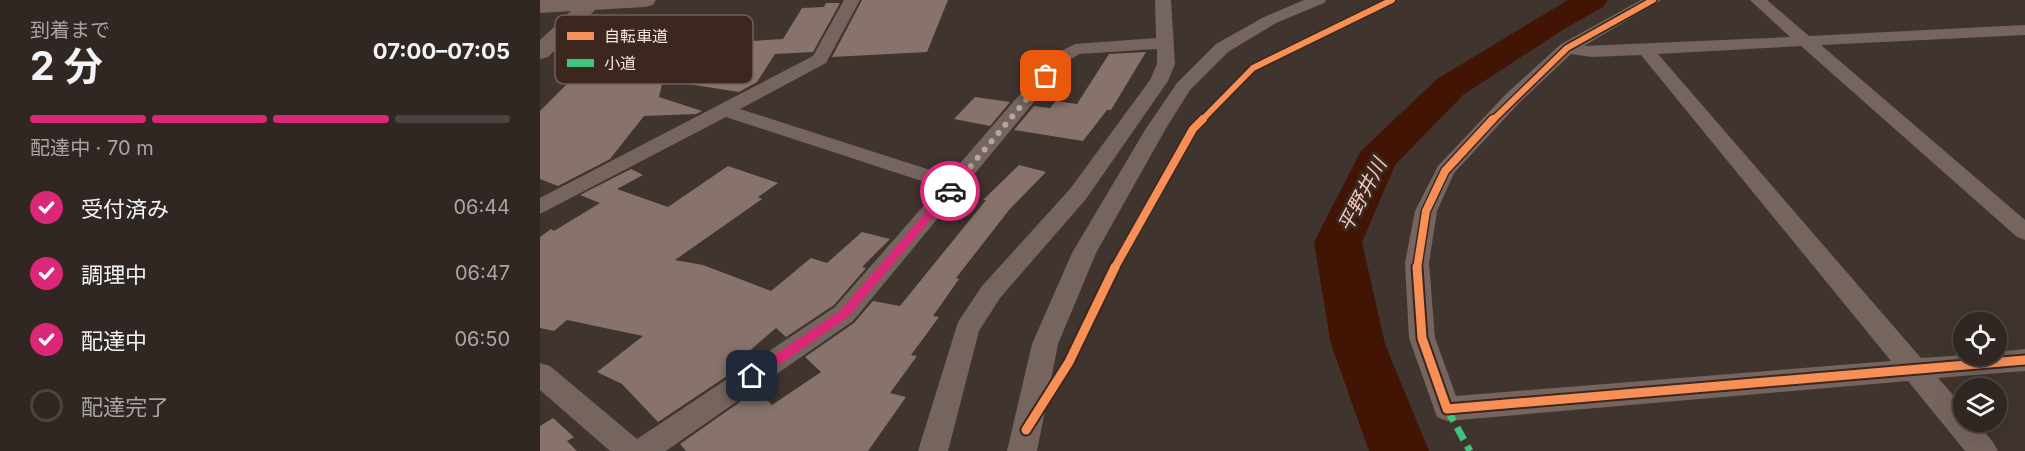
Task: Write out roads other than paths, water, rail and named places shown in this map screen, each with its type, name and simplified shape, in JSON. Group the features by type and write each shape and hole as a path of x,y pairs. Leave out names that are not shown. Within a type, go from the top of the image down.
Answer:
{"main road":[{"path":"540,6 645,0"}],"street":[{"path":"540,207 820,59 852,0"},
{"path":"933,451 967,329 991,292 1078,194 1159,81 1166,64 1163,0"},
{"path":"1022,451 1046,344 1084,253 1155,130 1183,87 1222,48 1270,20 1318,0"},
{"path":"1653,0 1567,48 1513,98 1445,171 1426,211 1417,263 1422,338 1447,409 2025,360"},
{"path":"1758,0 2025,232"},
{"path":"579,15 593,2"},
{"path":"1567,48 1592,52 2025,30"},
{"path":"540,52 555,38"},
{"path":"643,451 844,314 1061,58 1075,49 1165,43"},
{"path":"1645,49 1983,451"},
{"path":"725,110 955,185"},
{"path":"540,186 561,195"},
{"path":"540,374 631,451"}],"waterway":[{"name":"平野井川","path":"1399,451 1358,344 1338,242 1376,160 1450,87 1552,22 1592,0"}]}
